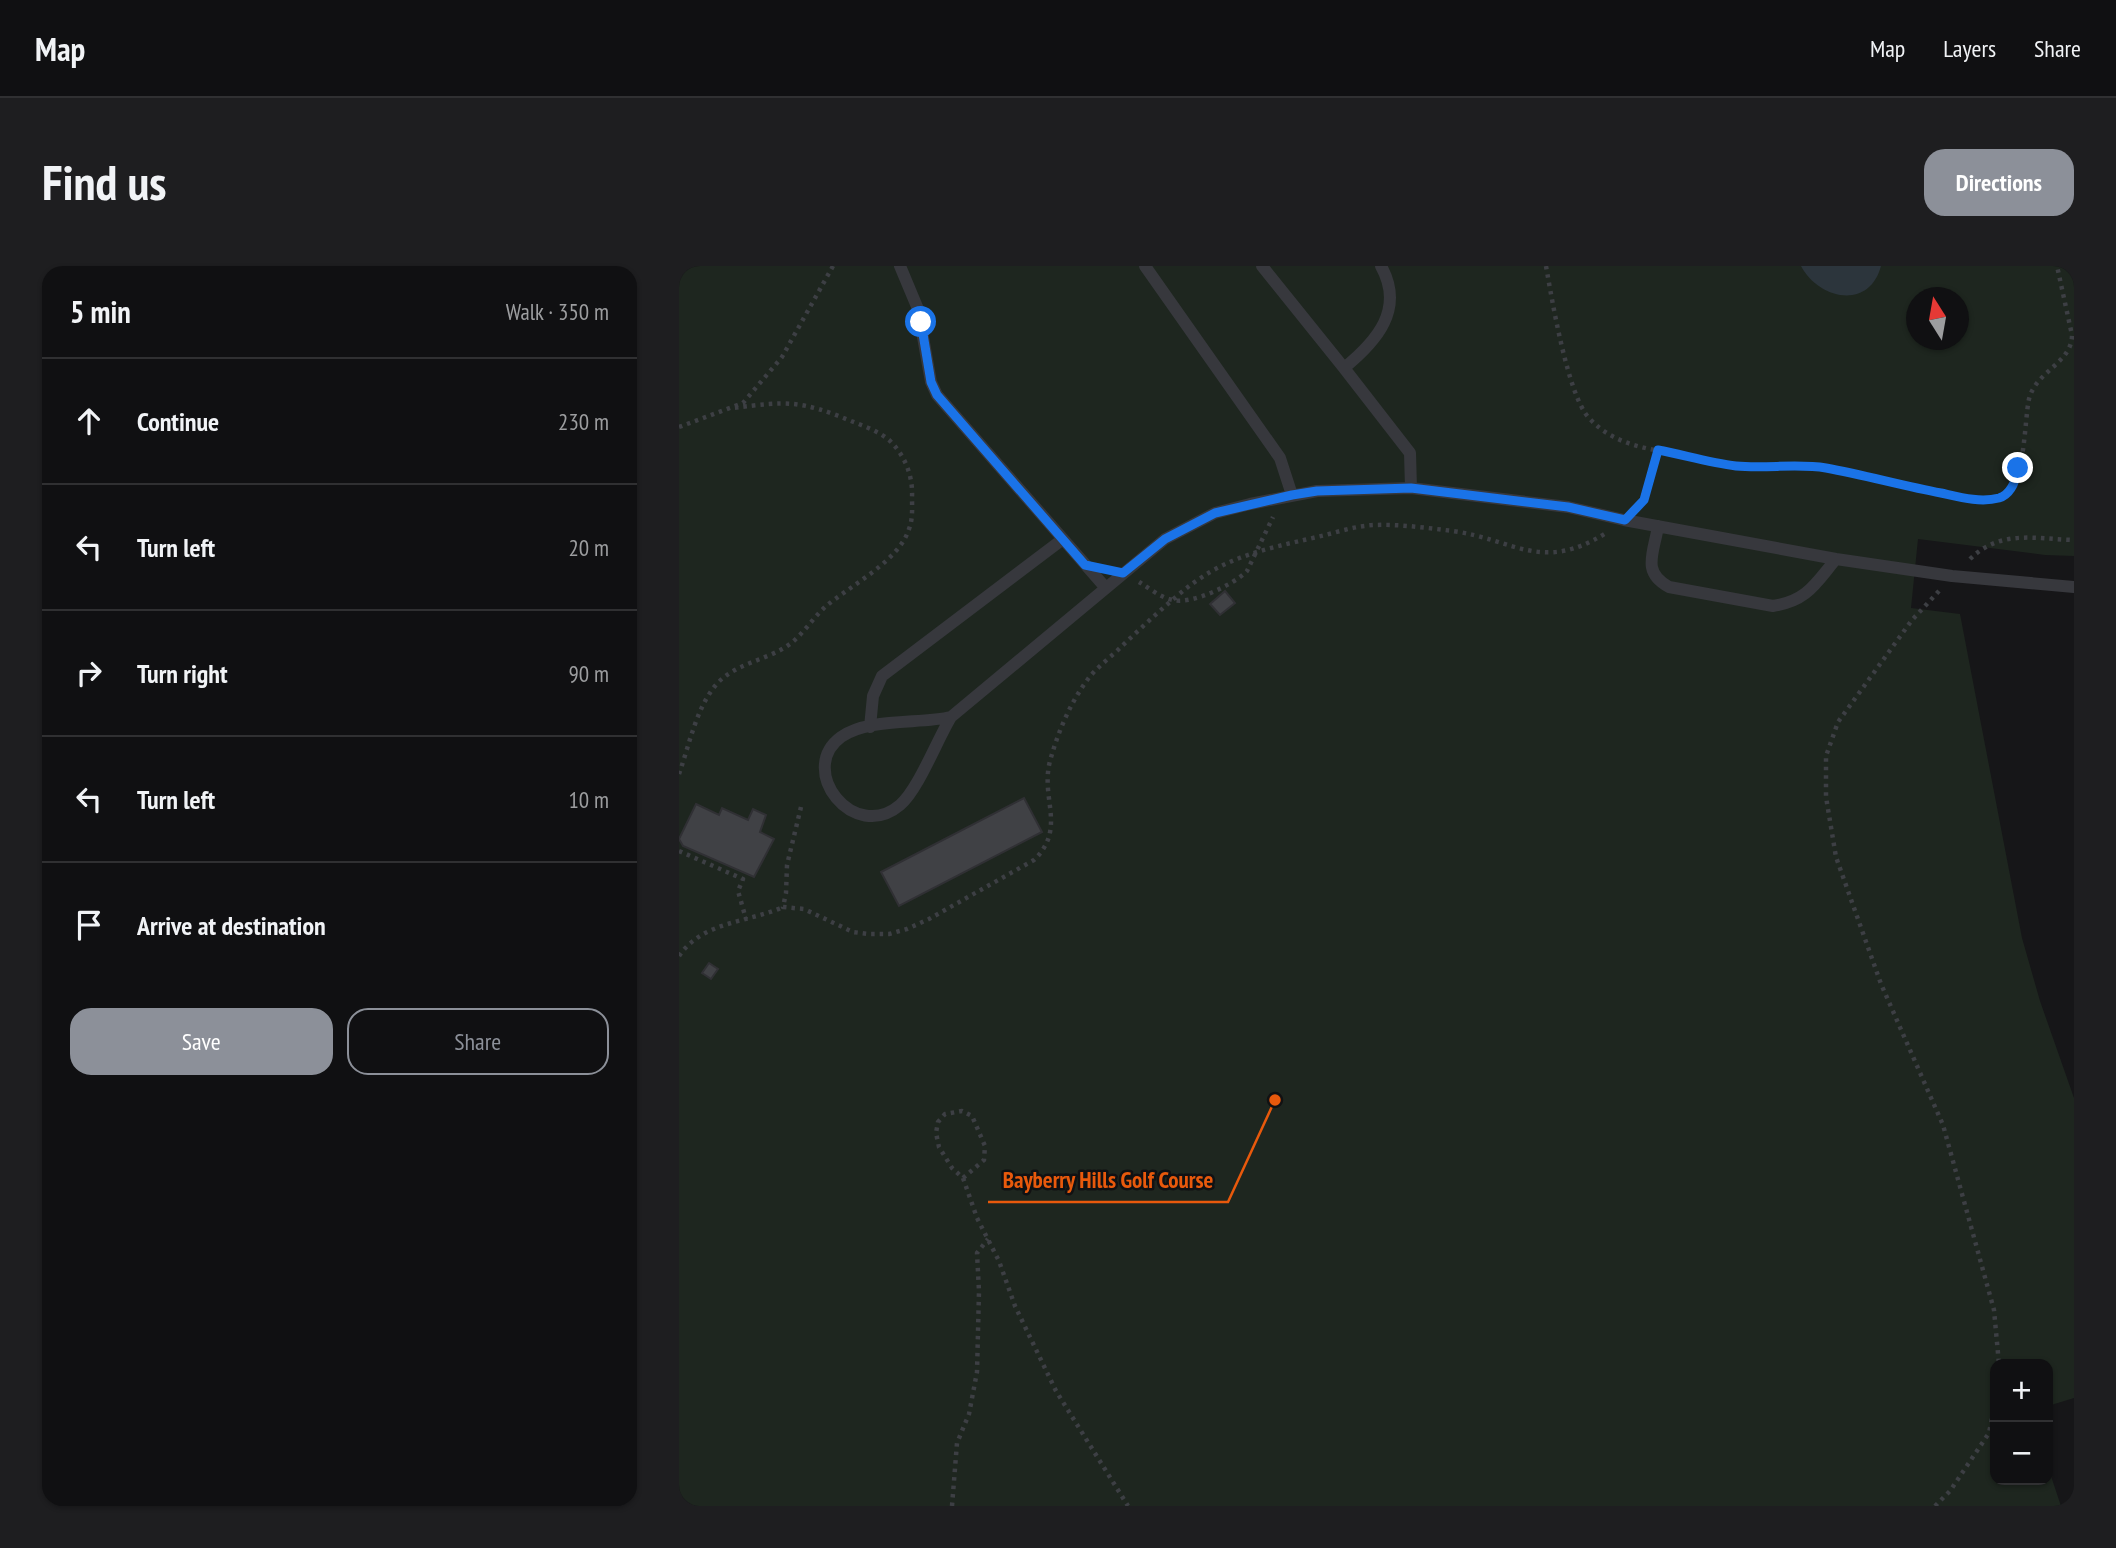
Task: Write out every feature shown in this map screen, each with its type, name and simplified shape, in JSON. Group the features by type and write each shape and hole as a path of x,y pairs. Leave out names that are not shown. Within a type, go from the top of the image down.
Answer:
{"lane":[{"path":"900,266 918,309 931,382 937,395 1105,587"},
{"path":"1146,266 1280,458 1287,496"},
{"path":"1262,266 1410,453 1411,488"},
{"path":"1344,368 1373,342 1387,316 1391,302 1390,285 1381,266"},
{"path":"951,717 870,727 841,737 832,746 825,766 829,787 840,804 857,814 892,811 911,793 951,717 1165,539 1215,513 1287,496 1351,488 1411,488 1568,507 1836,559 1952,576 2074,587"},
{"path":"1658,526 1652,572 1656,580 1669,587 1773,607 1790,604 1805,594 1836,559"},
{"path":"870,727 873,696 882,676 1063,540"}],"path":[{"path":"679,427 743,403 782,357 833,266"},
{"path":"1545,266 1572,382 1587,417 1615,438 1733,466 1800,464 1966,498 2003,497 2010,491 2016,480 2033,388 2072,344 2057,266"},
{"path":"679,774 701,710 715,686 740,667 785,647 824,608 894,554 904,542 912,515 908,467 895,447 880,434 817,407 803,404 783,402 733,408"},
{"path":"679,956 700,936 719,926 783,907 804,909 853,932 889,933 907,929 1034,860 1045,850 1051,836 1052,817 1047,776 1059,733 1077,695 1090,676 1172,600 1213,568 1257,552 1358,527 1374,526 1405,526 1471,534 1523,551 1560,551 1595,540 1625,520 1644,500 1658,450"},
{"path":"1123,573 1172,600 1190,600 1243,575 1287,496"},
{"path":"1999,1359 1994,1310 1943,1125 1881,984 1836,858 1826,797 1826,756 1838,722 1912,620 1973,556 1992,542 2004,538 2074,540"},
{"path":"783,907 787,865 801,807"},
{"path":"679,851 743,879 738,891 746,919"},
{"path":"963,1178 984,1160 985,1146 972,1116 963,1111 945,1114 938,1122 936,1133 944,1158 963,1178 977,1218 999,1261 1015,1306 1033,1339 1055,1391 1128,1506"},
{"path":"952,1506 957,1444 969,1414 977,1372 977,1253 988,1239"},
{"path":"1935,1506 1950,1491 1989,1433 1991,1422"}],"shaded area":[{"path":"679,266 2074,266 2074,556 2045,555 1918,539 1911,608 1960,614 2022,938 2040,1001 2074,1098 2074,1398 2053,1404 2053,1359 1990,1359 1990,1485 2053,1485 2053,1482 2061,1506 679,1506"},
{"path":"1801,266 1881,266 1875,280 1866,290 1843,295 1819,286"}],"building":[{"path":"1225,591 1235,603 1220,615 1210,604"},
{"path":"1024,798 1042,832 899,906 881,872"},
{"path":"696,804 719,815 722,808 748,820 753,809 766,815 760,832 774,839 754,877 683,846 679,839"},
{"path":"709,963 718,969 711,979 702,973"}],"place":[{"name":"Bayberry Hills Golf Course","path":"1275,1100"}],"route":[{"path":"921,322 931,382 937,395 1085,565 1123,573 1165,539 1215,513 1317,491 1411,488 1568,507 1625,520 1644,500 1658,450 1733,466 1800,464 1829,468 1898,485 1980,499 2003,497 2016,480 2018,468"}]}
